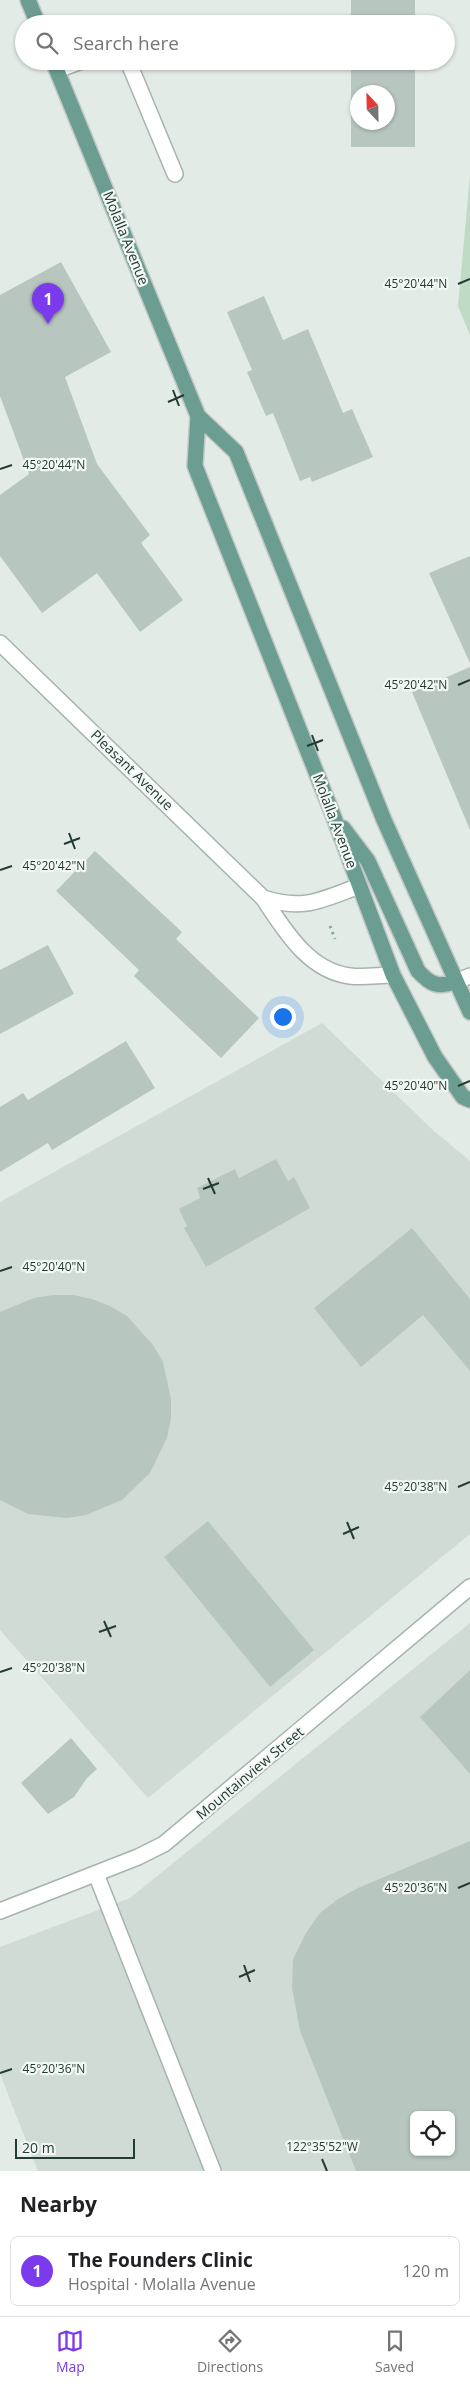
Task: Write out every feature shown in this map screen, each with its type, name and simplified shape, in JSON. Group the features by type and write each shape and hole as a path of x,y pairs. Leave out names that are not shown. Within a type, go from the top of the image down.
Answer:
{"main road":[{"path":"28,0 34,15"},
{"name":"Molalla Avenue","path":"57,70 198,416 236,452 384,820 470,1012"},
{"name":"Molalla Avenue","path":"198,416 194,466 333,815 393,975 435,1057 463,1097 470,1100"},
{"path":"333,815 368,862 418,971 428,982 441,987 455,982"}],"street":[{"path":"132,70 175,174"},
{"name":"Pleasant Avenue","path":"0,643 262,898 294,944 319,964 349,976 393,975"},
{"path":"262,898 284,904 302,905 359,886"},
{"path":"455,982 470,976"},
{"name":"Mountainview Street","path":"0,1911 96,1874 164,1844 470,1587"},
{"path":"96,1874 213,2171"}],"shaded area":[{"path":"322,1023 434,1131 470,1161 470,1534 148,1798 0,1630 0,1202"},
{"path":"470,1623 470,2171 38,2171 0,2074 0,1947 130,1898"}],"green space":[{"path":"470,176 470,335 458,306"}],"building":[{"path":"351,0 415,0 415,15 351,15"},
{"path":"351,70 415,70 415,147 351,147 351,130 395,130 395,85 351,85"},
{"path":"61,262 111,352 65,377 97,464 150,535 141,543 183,600 140,632 97,573 42,613 0,556 0,495 29,474 0,396 0,295"},
{"path":"264,296 283,340 308,329 343,413 352,409 373,457 312,482 310,477 300,481 273,413 266,416 247,372 252,370 227,312"},
{"path":"470,556 470,663 429,573"},
{"path":"470,667 470,830 412,692"},
{"path":"95,851 182,932 176,939 259,1018 221,1058 134,976 139,970 56,891"},
{"path":"48,945 74,994 0,1034 0,970"},
{"path":"126,1041 155,1088 52,1150 48,1143 0,1172 0,1107 23,1093 28,1100"},
{"path":"276,1159 288,1181 294,1177 310,1208 206,1267 184,1228 187,1226 179,1209 200,1198 197,1188 235,1169 239,1178"},
{"path":"412,1228 470,1299 470,1371 423,1315 361,1367 314,1308"},
{"path":"53,1295 73,1295 92,1299 110,1306 127,1316 153,1345 163,1362 171,1399 171,1419 167,1438 150,1473 122,1500 86,1515 67,1518 28,1514 0,1500 0,1312 34,1298"},
{"path":"208,1521 314,1650 270,1687 164,1557"},
{"path":"470,1670 470,1774 420,1717"},
{"path":"71,1738 97,1769 87,1778 74,1797 48,1814 21,1783"},
{"path":"470,1841 470,2171 356,2171 300,2031 292,1988 293,1959 306,1933 320,1913 338,1899 358,1888"}],"place":[{"name":"The Founders Clinic","path":"48,324"}]}
